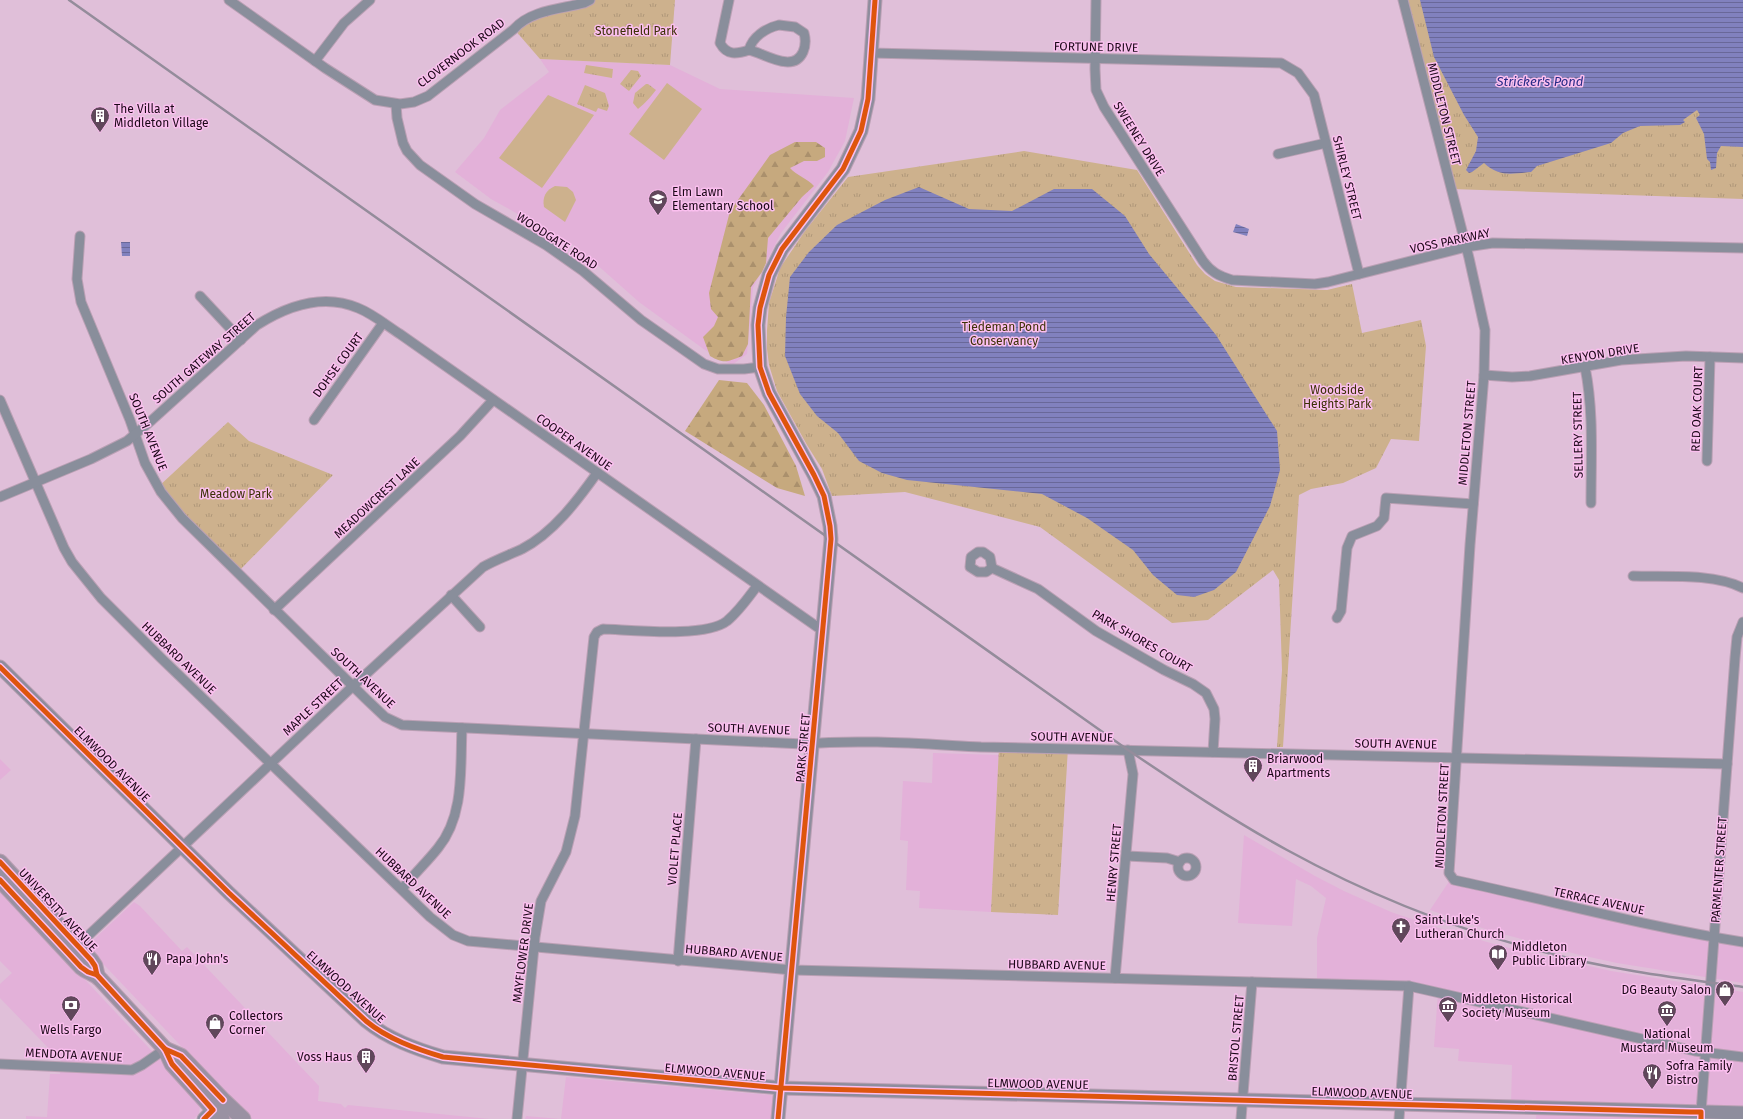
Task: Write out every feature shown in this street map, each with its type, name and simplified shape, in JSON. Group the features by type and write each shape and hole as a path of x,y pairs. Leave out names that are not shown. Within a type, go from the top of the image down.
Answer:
{"main road":[{"name":"UNIVERSITY AVENUE","path":"0,862 73,950"},
{"name":"UNIVERSITY AVENUE","path":"0,880 73,950 92,961 96,975 165,1049 181,1056 215,1112 243,1119"}],"street":[{"name":"CLOVERNOOK ROAD","path":"229,0 315,61 375,100 396,104 414,102 428,96 514,29 519,23 528,18 584,3 590,0"},
{"path":"315,61 344,23 370,0"},
{"path":"729,0 720,43 727,52 732,54 749,50 776,60 789,61 802,55 806,44 806,38 804,33 795,27 779,25 772,27 750,43 749,50"},
{"name":"PARK STREET","path":"778,1119 814,743 831,539 828,510 824,496 769,393 760,367 758,325 760,308 769,275 782,248 843,168 857,139 868,99 875,0"},
{"name":"SWEENEY DRIVE","path":"1096,0 1096,90 1104,107 1203,261 1215,274"},
{"name":"MIDDLETON STREET","path":"1403,0 1466,247 1485,330 1484,375 1472,504 1449,873 1452,877"},
{"name":"FORTUNE DRIVE","path":"871,53 1281,63 1298,73 1309,88"},
{"name":"SHIRLEY STREET","path":"1309,88 1314,95 1359,274"},
{"name":"WOODGATE ROAD","path":"396,104 397,118 403,143 407,151 420,165 475,204 546,245 592,277 641,320 704,364 722,369 760,367"},
{"path":"1278,154 1326,143"},
{"name":"SOUTH AVENUE","path":"80,236 77,279 81,302 135,434 145,463 161,492 171,506 274,610 385,717 402,725 814,743 909,743 1128,750 1727,764"},
{"name":"VOSS PARKWAY","path":"1215,274 1232,280 1315,284 1466,247 1508,242 1743,248"},
{"path":"200,296 241,340"},
{"name":"COOPER AVENUE","path":"299,305 322,302 346,304 370,314 823,632"},
{"name":"SOUTH GATEWAY STREET","path":"0,496 110,450 135,434 257,326 272,316 299,305"},
{"name":"DOHSE COURT","path":"314,420 383,323"},
{"name":"KENYON DRIVE","path":"1484,375 1512,377 1530,376 1621,360 1686,356 1743,358"},
{"name":"RED OAK COURT","path":"1707,461 1710,357"},
{"name":"SELLERY STREET","path":"1585,367 1591,396 1591,503"},
{"name":"HUBBARD AVENUE","path":"0,400 34,482 66,552 72,562 101,598 270,764 402,889 430,918 459,938 468,941 792,970 1409,986 1706,1053 1743,1057"},
{"name":"MEADOWCREST LANE","path":"274,610 460,436 493,400"},
{"name":"MAPLE STREET","path":"73,950 451,595 483,567 495,560 522,549 545,531 570,508 597,473"},
{"path":"1337,618 1341,611 1346,548 1352,536 1377,526 1384,518 1386,498 1472,504"},
{"name":"PARK SHORES COURT","path":"992,568 1038,589 1096,631 1164,670 1193,684 1206,693 1214,709 1213,752"},
{"path":"1633,576 1712,579 1732,582 1743,588"},
{"name":"MAYFLOWER DRIVE","path":"517,1119 534,947 541,901 566,852 575,816 591,653 594,637 597,632 604,629 692,632 713,628 730,618 757,586"},
{"path":"451,595 480,627"},
{"name":"PARMENTER STREET","path":"1701,1116 1727,764 1739,658 1737,637 1743,622"},
{"name":"ELMWOOD AVENUE","path":"0,667 182,847 374,1028 412,1048 443,1057 781,1088 1400,1104 1701,1116 1743,1113"},
{"path":"402,889 439,848 454,816 460,785 462,728"},
{"name":"VIOLET PLACE","path":"678,961 696,739"},
{"name":"HENRY STREET","path":"1115,978 1127,856 1133,774 1128,750"},
{"path":"1127,856 1167,858 1180,862"},
{"name":"TERRACE AVENUE","path":"1452,877 1454,880 1561,905 1743,942"},
{"name":"BRISTOL STREET","path":"1241,1119 1252,982"},
{"path":"1399,1119 1409,986"},
{"name":"MENDOTA AVENUE","path":"0,1064 132,1070 165,1049"}],"shaded area":[{"name":"Elm Lawn Elementary School","path":"540,59 670,65 720,89 854,98 845,141 828,172 781,233 753,288 747,354 732,365 705,350 639,302 577,247 491,199 455,172 484,138 500,110 549,72"},
{"path":"933,753 999,755 991,912 919,908 920,891 906,890 908,841 900,840 903,781 932,783"},
{"path":"0,759 11,770 0,780"},
{"path":"1244,835 1344,891 1391,912 1439,928 1501,946 1611,971 1743,992 1743,1119 1536,1119 1537,1108 1511,1107 1512,1065 1458,1061 1459,1049 1434,1047 1438,992 1317,984 1317,938 1326,898 1311,886 1296,879 1292,926 1238,923"},
{"path":"1452,877 1743,942 1743,983 1617,963 1576,954 1488,930 1430,910"},
{"path":"0,889 193,1095 200,1105 199,1113 194,1119 26,1119 26,1116 47,1117 50,1074 60,1074 61,1061 0,998 0,984 12,973 0,961"},
{"path":"134,902 140,906 182,951 187,947 319,1086 318,1101 341,1104 345,1108 348,1105 490,1119 250,1119 90,950 90,943"},
{"path":"566,1077 771,1095 774,1097 772,1119 561,1119"},
{"path":"526,1116 561,1119 525,1119"}],"green space":[{"name":"Stonefield Park","path":"590,0 675,0 670,65 540,59 514,29 519,23"},
{"name":"Stricker's Pond","path":"1403,0 1743,0 1743,199 1451,189"},
{"path":"586,65 613,69 612,78 584,73"},
{"path":"631,70 638,71 641,76 629,91 620,84"},
{"path":"667,83 702,109 664,160 629,134"},
{"path":"646,84 656,90 638,109 633,103 635,93"},
{"path":"585,85 605,93 609,106 607,111 598,108 596,112 577,104"},
{"path":"548,95 594,115 542,188 499,158"},
{"path":"795,142 816,142 825,148 825,157 817,161 804,161 790,168 814,186 802,197 768,238 766,263 762,272 751,287 748,344 742,356 729,361 719,360 710,356 703,337 714,326 718,317 711,309 709,293 730,211 770,155"},
{"name":"Tiedeman Pond Conservancy","path":"1024,151 1137,170 1197,265 1205,274 1215,281 1236,287 1327,290 1352,284 1362,333 1421,320 1426,346 1419,441 1391,439 1376,468 1343,483 1311,489 1299,495 1283,747 1277,747 1282,670 1279,580 1273,570 1208,620 1172,623 1040,527 905,492 832,496 822,469 777,391 769,365 767,330 769,303 780,268 805,231 848,177"},
{"path":"555,186 567,187 573,192 576,200 565,222 544,207 545,194"},
{"path":"719,380 747,383 764,405 796,466 805,496 777,488 685,431"},
{"name":"Meadow Park","path":"228,422 249,441 333,475 237,573 158,487"},
{"path":"999,747 1068,748 1058,915 991,912"}],"water":[{"name":"Stricker's Pond","path":"1420,0 1743,0 1743,147 1721,146 1717,153 1716,168 1711,170 1710,162 1707,159 1704,134 1696,118 1700,115 1697,110 1683,120 1685,122 1680,125 1640,126 1623,133 1611,143 1537,166 1531,172 1511,174 1500,173 1484,163 1469,173 1466,170 1476,151 1478,137 1464,115 1434,57"},
{"name":"Tiedeman Pond Conservancy","path":"919,187 969,209 1012,211 1054,189 1092,189 1125,216 1149,254 1216,335 1277,431 1280,470 1270,506 1236,572 1214,590 1194,597 1177,595 1153,575 1133,550 1087,518 1042,494 907,480 882,473 859,461 838,433 817,416 800,394 785,356 786,317 790,277 809,252 837,225 885,200"},
{"path":"1236,224 1249,229 1247,236 1233,232"},
{"path":"121,242 130,242 130,256 122,256"}],"railway":[{"path":"69,0 1128,750 1246,827 1350,882 1414,910 1480,934 1548,953 1596,964 1645,973 1743,987"}],"cycle path":[{"path":"778,1119 831,539 824,496 769,393 760,367 758,325 760,308 769,275 782,249 843,169 861,131 868,99 875,0"},
{"path":"0,667 229,893 366,1021 403,1043 443,1057 781,1088 1701,1112 1701,1119"},
{"path":"0,862 91,960 95,966 97,975"},
{"path":"0,880 81,967 88,972 97,975 165,1049 172,1064 213,1110 204,1119"},
{"path":"165,1049 181,1056 223,1100"}],"place":[{"name":"The Villa at Middleton Village","path":"100,133"},
{"name":"Elm Lawn Elementary School","path":"658,216"},
{"name":"Briarwood Apartments","path":"1253,783"},
{"name":"Saint Luke's Lutheran Church","path":"1401,944"},
{"name":"Middleton Public Library","path":"1498,971"},
{"name":"Papa John's","path":"152,976"},
{"name":"DG Beauty Salon","path":"1725,1007"},
{"name":"Wells Fargo","path":"71,1022"},
{"name":"Middleton Historical Society Museum","path":"1448,1023"},
{"name":"National Mustard Museum","path":"1667,1027"},
{"name":"Collectors Corner","path":"215,1040"},
{"name":"Voss Haus","path":"366,1074"},
{"name":"Sofra Family Bistro","path":"1652,1090"}],"park label":[{"name":"Woodside Heights Park","path":"1337,397"}]}
